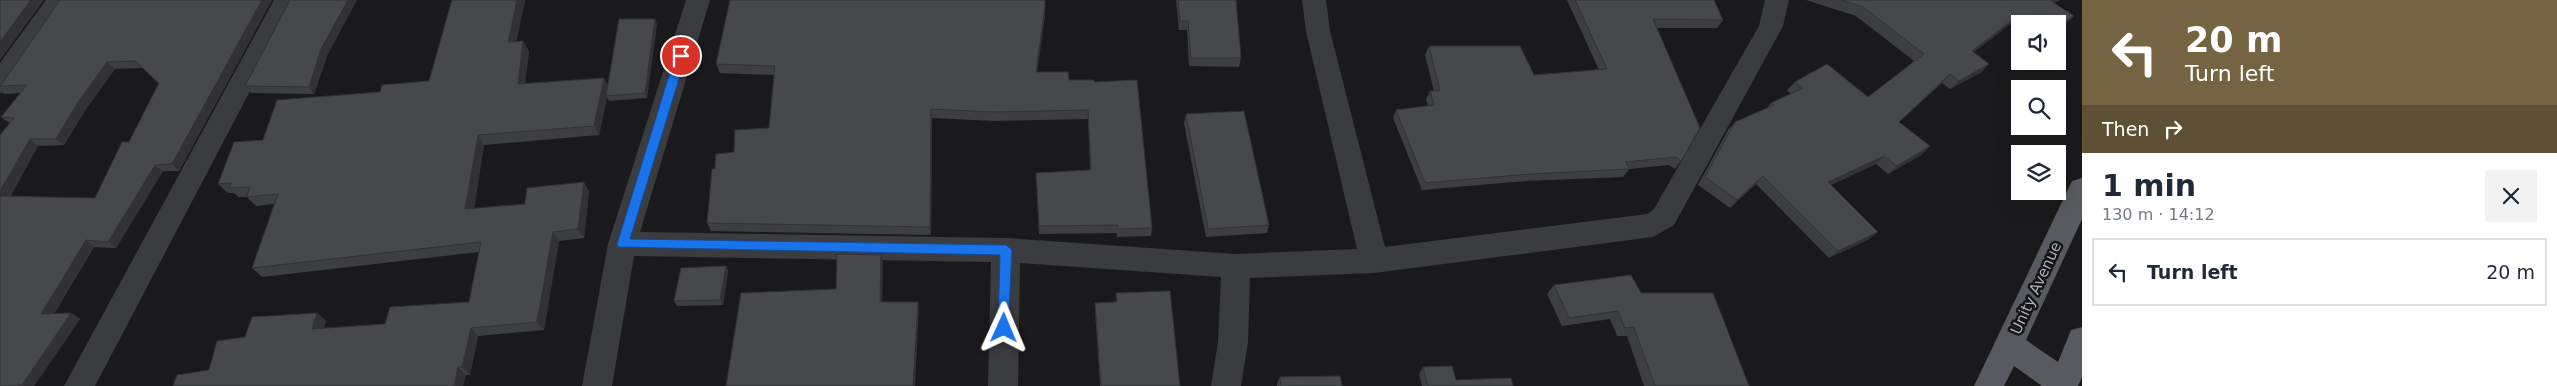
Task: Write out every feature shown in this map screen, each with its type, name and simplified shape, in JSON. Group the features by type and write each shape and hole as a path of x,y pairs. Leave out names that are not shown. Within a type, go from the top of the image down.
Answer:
{"main road":[{"name":"Unity Avenue","path":"1989,386 2082,189"},
{"path":"2008,346 2064,385 2082,340"}],"street":[{"path":"0,83 59,0"},
{"path":"79,386 286,0"},
{"path":"597,386 622,244 698,0"},
{"path":"1314,0 1318,31 1374,261"},
{"path":"622,244 1006,250 1236,266 1374,261 1653,225 1664,217 1771,26 1777,0"},
{"path":"1003,386 1006,250"},
{"path":"1226,386 1233,342 1236,266"}],"building":[{"path":"0,0 31,0 0,42"},
{"path":"60,0 262,0 172,164 155,165 108,242 86,240 41,314 71,313 22,385 0,386 0,196 95,198 122,142 129,142 159,83 135,61 107,62 78,102 56,139 30,139 0,191 0,135 14,118 1,117 27,85 0,85"},
{"path":"290,0 348,0 321,49 309,87 245,86"},
{"path":"452,0 517,0 508,42 523,41 518,84 604,78 594,126 478,135 465,209 525,204 527,188 584,182 578,229 553,232 537,322 471,328 462,367 458,367 454,386 173,386 177,375 209,370 217,341 245,337 252,317 317,313 312,329 385,324 390,307 469,302 481,242 252,268 278,194 247,197 250,187 229,188 231,183 218,184 234,142 263,140 277,100 380,92 382,85 429,81"},
{"path":"730,0 1045,0 1036,72 1068,72 1069,80 1094,80 1094,82 1137,80 1152,228 1118,229 1118,225 1039,226 1036,173 1091,170 1088,110 993,112 931,109 930,227 707,223 712,169 715,169 716,154 734,152 735,130 769,128 775,66 716,64"},
{"path":"1178,0 1236,0 1241,58 1191,58 1188,21 1180,21"},
{"path":"1575,0 1714,0 1723,20 1653,19 1700,128 1681,161 1676,157 1626,162 1629,169 1530,174 1425,183 1396,110 1434,105 1430,91 1440,91 1429,46 1520,46 1534,75 1607,69"},
{"path":"1841,0 2053,0 2051,1 2074,16 2066,20 2066,15 2011,15 2011,21 1972,51 1989,64 1959,81 1950,74 1899,122 1930,146 1897,166 1884,156 1828,182 1878,232 1838,251 1763,176 1737,200 1705,177 1735,122 1774,105 1771,103 1803,88 1795,82 1827,64 1868,97 1924,54 1863,7"},
{"path":"619,19 655,19 645,93 606,96"},
{"path":"1244,111 1269,225 1208,229 1186,114"},
{"path":"837,254 881,255 880,302 918,302 913,386 726,386 741,293 836,289"},
{"path":"726,266 720,300 674,301 681,268"},
{"path":"1631,275 1641,293 1713,293 1749,386 1655,386 1634,327 1625,328 1618,311 1569,318 1554,285"},
{"path":"1170,291 1180,386 1101,386 1095,303 1117,302 1116,293"},
{"path":"1452,366 1456,380 1511,378 1513,386 1428,386 1423,367"},
{"path":"1340,376 1342,386 1281,386 1280,377"}],"route":[{"path":"681,56 622,244 1006,250 1004,328"}]}
